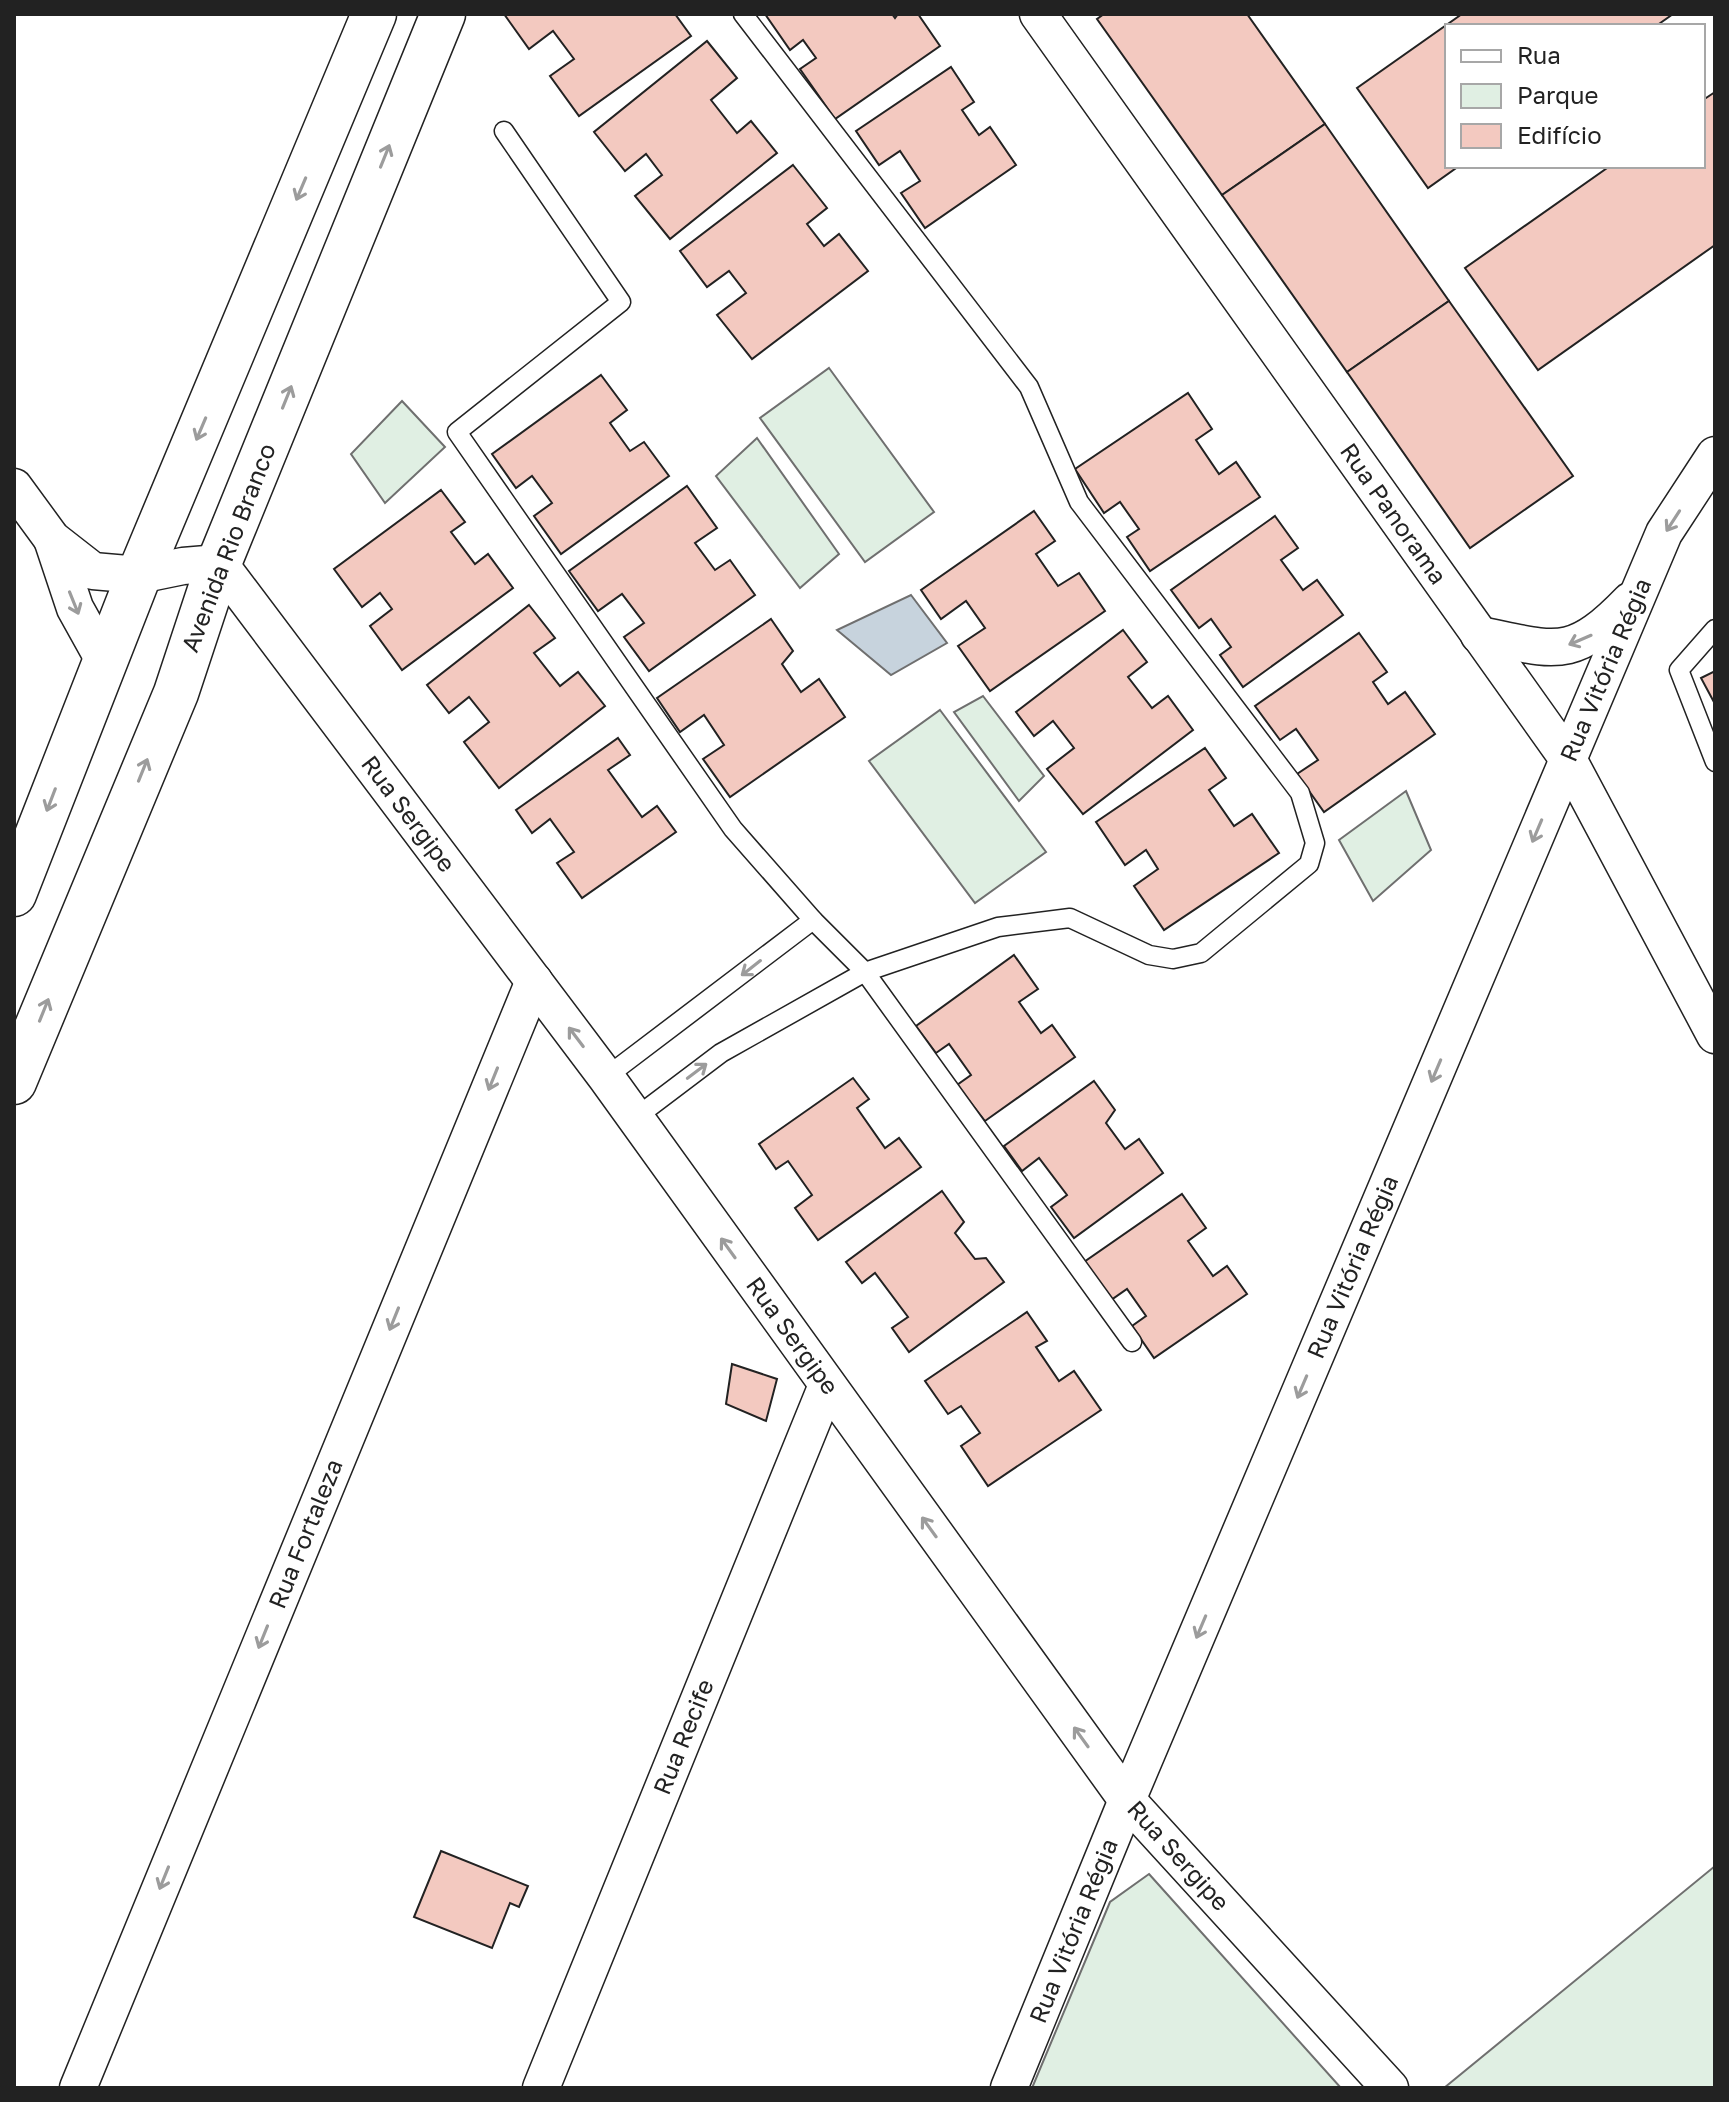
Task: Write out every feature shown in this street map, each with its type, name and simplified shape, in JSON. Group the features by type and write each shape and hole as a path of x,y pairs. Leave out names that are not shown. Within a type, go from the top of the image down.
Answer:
{"street":[{"path":"14,894 139,575 374,14"},
{"name":"Avenida Rio Branco","path":"14,1082 176,693 219,563 443,14"},
{"name":"Rua Panorama","path":"1038,14 1568,759 1715,1035"},
{"name":"Rua Vitória Régia","path":"1009,2088 1127,1800 1664,533 1715,455"},
{"path":"14,487 52,539 93,571 139,575 219,563"},
{"path":"52,539 75,608 105,662"},
{"name":"Rua Sergipe","path":"219,563 606,1077 1127,1800 1390,2088"},
{"path":"1479,635 1532,646 1560,648 1583,641 1603,629 1640,591"},
{"name":"Rua Fortaleza","path":"78,2088 534,981"},
{"name":"Rua Recife","path":"541,2088 827,1385"}],"lane":[{"path":"635,1118 721,1053 865,972 998,927 1070,918 1149,955 1173,959 1201,953 1309,864 1315,843 1300,793 1079,502 1029,387 743,14"},
{"path":"504,131 621,302 457,432 733,829 813,920 865,972 1132,1342"},
{"path":"1715,629 1679,670 1715,762"},
{"path":"606,1077 813,920"}],"green space":[{"path":"829,368 934,512 865,562 760,418"},
{"path":"402,401 445,447 385,503 351,454"},
{"path":"757,438 839,554 800,588 716,476"},
{"path":"983,696 1044,776 1019,801 954,712"},
{"path":"940,710 1046,852 975,903 869,761"},
{"path":"1406,791 1431,850 1373,901 1339,840"},
{"path":"1715,1866 1715,2088 1444,2088"},
{"path":"1149,1874 1341,2088 1032,2088 1110,1902"}],"shaded area":[{"path":"911,595 947,643 891,675 837,630"}],"building":[{"path":"504,14 675,14 691,36 579,116 550,76 574,59 553,31 529,49"},
{"path":"765,14 892,14 895,18 898,14 918,14 940,46 835,119 800,69 816,58 803,40 790,50"},
{"path":"1104,14 1247,14 1325,124 1222,195 1097,19"},
{"path":"1462,14 1673,14 1659,24 1448,24"},
{"path":"1445,26 1445,168 1456,168 1428,188 1357,88"},
{"path":"707,41 737,78 711,100 737,133 751,121 777,153 670,239 635,196 662,175 646,154 625,171 594,132"},
{"path":"951,67 974,102 962,110 979,135 990,127 1016,165 925,228 901,193 920,181 900,151 879,165 856,131"},
{"path":"1715,92 1715,245 1538,370 1465,268 1607,168 1705,168 1705,99"},
{"path":"1325,124 1449,301 1347,372 1222,195"},
{"path":"793,165 827,208 807,224 824,246 839,234 868,271 752,359 717,315 746,293 729,271 707,287 680,251"},
{"path":"1449,301 1573,476 1470,548 1347,372"},
{"path":"601,375 627,410 610,423 630,451 644,442 669,476 561,554 534,516 552,503 532,476 516,488 492,454"},
{"path":"1188,393 1212,429 1196,440 1219,474 1236,462 1260,497 1150,571 1127,537 1139,529 1120,502 1104,513 1075,469"},
{"path":"687,486 717,528 695,543 715,570 730,560 755,595 649,671 624,637 644,623 622,594 598,611 569,571"},
{"path":"441,490 465,522 451,532 475,564 488,554 513,588 402,670 370,626 392,609 380,593 362,607 334,569"},
{"path":"1034,511 1055,541 1036,554 1058,586 1079,573 1105,611 990,691 958,646 985,628 966,601 941,619 921,590"},
{"path":"1275,516 1298,548 1281,560 1303,590 1317,580 1343,615 1243,687 1220,655 1231,647 1211,619 1199,628 1171,590"},
{"path":"529,605 555,638 534,653 560,686 578,672 605,706 499,788 464,742 489,722 469,697 449,713 427,685"},
{"path":"771,619 793,651 782,664 801,692 819,679 845,717 730,797 703,759 724,745 704,715 680,732 657,698"},
{"path":"1123,630 1147,662 1128,677 1152,708 1168,696 1193,730 1083,814 1047,769 1074,748 1053,721 1034,736 1016,712"},
{"path":"1359,633 1387,672 1373,682 1388,704 1405,692 1435,734 1324,812 1297,774 1318,760 1296,729 1280,740 1255,706"},
{"path":"1715,671 1715,704 1701,678"},
{"path":"618,738 630,755 608,770 642,817 657,806 676,832 582,898 557,863 574,852 550,819 532,833 516,810"},
{"path":"1205,748 1226,778 1209,790 1234,826 1252,814 1279,853 1164,930 1134,886 1158,869 1146,850 1125,865 1096,822"},
{"path":"1014,955 1038,989 1019,1002 1041,1033 1052,1025 1075,1057 985,1121 957,1085 971,1075 949,1044 936,1053 916,1026"},
{"path":"853,1078 869,1099 857,1108 885,1148 899,1138 921,1167 818,1240 795,1208 812,1195 788,1161 776,1169 759,1144"},
{"path":"1094,1081 1115,1110 1106,1123 1125,1149 1139,1139 1163,1173 1074,1238 1051,1207 1067,1195 1039,1158 1022,1171 1004,1146"},
{"path":"942,1191 964,1222 955,1233 975,1259 986,1258 1004,1282 909,1352 892,1328 908,1317 875,1273 862,1283 846,1262"},
{"path":"1182,1194 1206,1228 1188,1241 1213,1276 1227,1266 1247,1294 1154,1358 1132,1326 1146,1316 1127,1289 1111,1300 1084,1262"},
{"path":"1027,1312 1047,1341 1036,1347 1059,1381 1074,1371 1101,1410 988,1486 961,1446 980,1433 961,1406 948,1414 925,1381"},
{"path":"732,1364 777,1379 766,1421 726,1404"},
{"path":"441,1851 528,1886 519,1907 510,1903 492,1948 414,1917"}]}
